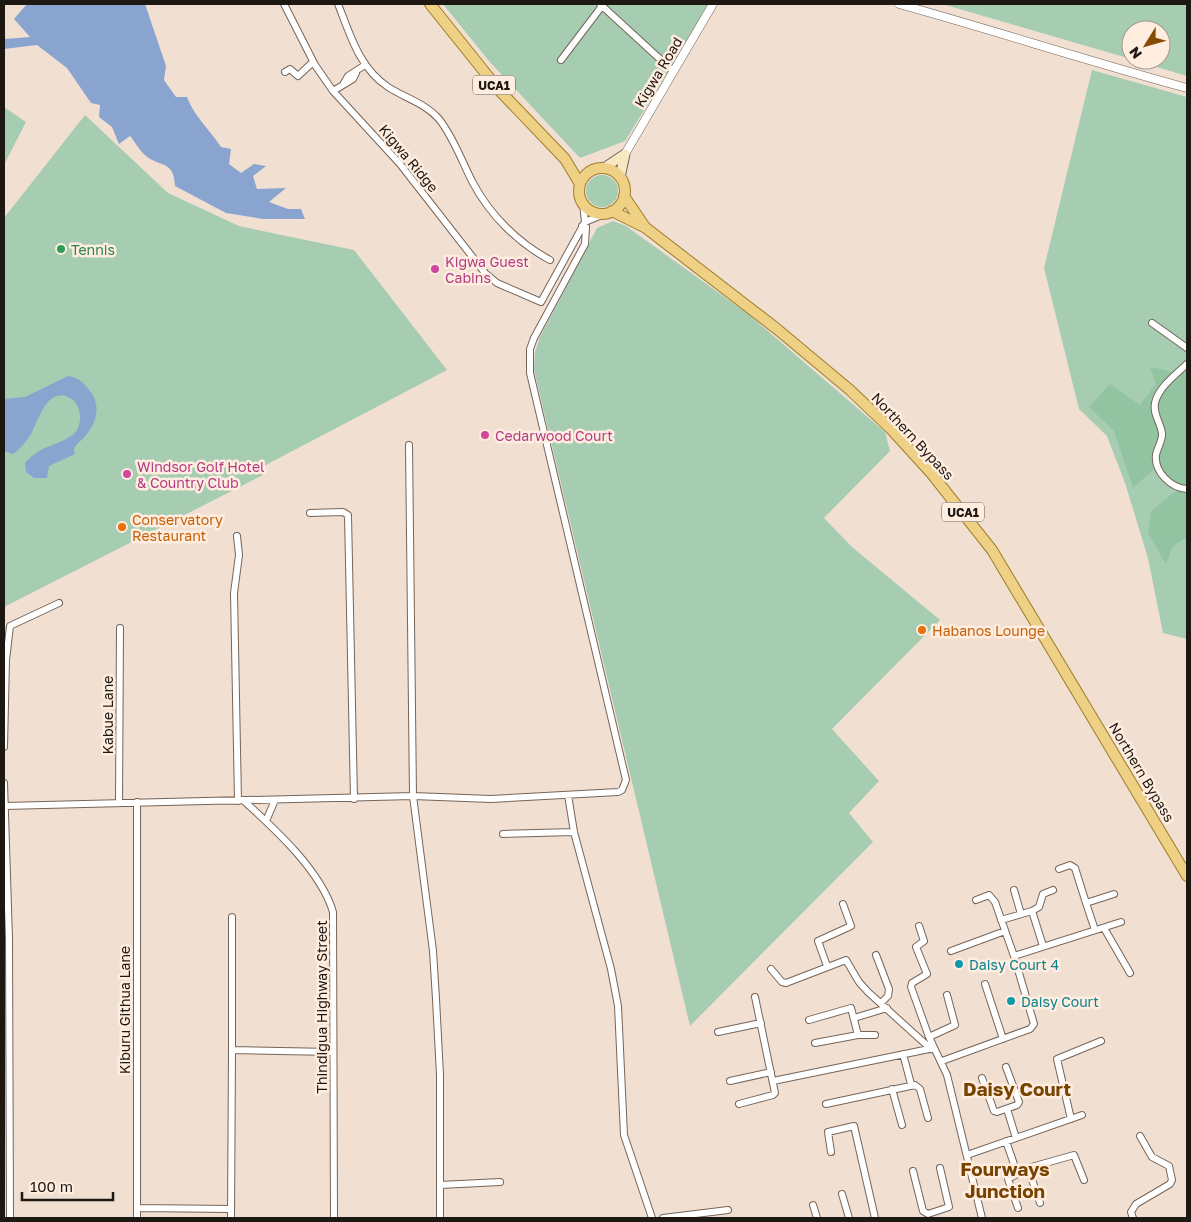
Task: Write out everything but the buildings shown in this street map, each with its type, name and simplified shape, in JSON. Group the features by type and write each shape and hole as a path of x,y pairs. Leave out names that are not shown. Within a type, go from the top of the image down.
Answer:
{"main road":[{"name":"UCA1","path":"430,4 499,90 565,159 580,184"},
{"path":"604,168 615,172 620,177 624,186 624,196 620,205 611,212 596,213 583,203 579,195 580,184 590,171 604,168 624,154"},
{"path":"620,177 624,154"},
{"name":"UCA1","path":"565,159 590,171"},
{"name":"UCA1","path":"624,196 646,228"},
{"name":"UCA1","path":"611,212 646,228"},
{"name":"Northern Bypass","path":"646,228 777,329 850,390 890,428 931,473 992,550 1187,876"}],"street":[{"name":"Kigwa Ridge","path":"284,4 313,62 333,91 400,164 485,273 497,283 541,302 583,224"},
{"path":"338,4 365,65 387,86 422,104 434,114 451,138 474,184 491,209 522,243 550,260"},
{"name":"Kigwa Road","path":"624,154 714,4"},
{"path":"899,4 1022,38 1098,64 1187,88"},
{"path":"561,60 601,5 673,71"},
{"path":"285,72 289,69 298,76 313,62"},
{"path":"333,91 352,79 365,65"},
{"path":"4,806 354,799 413,796 491,799 618,792 625,786 626,780 530,373 530,349 534,338 585,244 588,230 583,224 583,203"},
{"path":"583,224 611,212"},
{"path":"1152,323 1187,348"},
{"path":"1187,364 1162,389 1155,402 1154,415 1162,433 1156,456 1157,467 1163,477 1181,488 1187,489"},
{"path":"409,445 413,796 433,951 440,1075 440,1218"},
{"path":"310,513 343,512 348,515 354,799"},
{"path":"237,536 239,555 234,593 240,800"},
{"path":"4,747 6,660 12,624 59,603"},
{"name":"Kabue Lane","path":"119,803 120,628"},
{"path":"4,783 10,1218"},
{"path":"568,795 574,832 609,960 618,1006 624,1135 652,1218"},
{"name":"Thindigua Highway Street","path":"240,800 266,821 323,887 333,912 335,926 332,1052 334,1218"},
{"path":"266,821 275,800"},
{"name":"Kiburu Githua Lane","path":"137,802 137,1218"},
{"path":"503,834 574,832"},
{"path":"1058,869 1070,865 1076,868 1095,930"},
{"path":"1014,890 1021,914"},
{"path":"1001,920 1032,911 1039,907 1043,894 1054,890"},
{"path":"1086,903 1114,894"},
{"path":"942,1061 1030,1029 1034,1024 1014,956 991,896 976,900"},
{"path":"827,966 818,941 851,926 844,904"},
{"path":"1032,911 1043,946"},
{"path":"231,1218 232,917"},
{"path":"1014,956 1121,922"},
{"path":"919,926 924,941 916,947 927,974 912,983 911,987 933,1048"},
{"path":"1104,928 1130,973"},
{"path":"951,951 1005,931"},
{"path":"876,955 889,992 881,1003"},
{"path":"772,969 782,982 786,983 827,966 848,961 859,982 933,1048 942,1061 982,1218"},
{"path":"985,984 1003,1039"},
{"path":"929,1036 955,1025 947,995"},
{"path":"739,1104 773,1096 773,1082 755,997"},
{"path":"809,1020 850,1007 858,1035"},
{"path":"854,1018 887,1008"},
{"path":"718,1032 761,1023"},
{"path":"815,1043 858,1035 875,1035"},
{"path":"1071,1119 1057,1059 1101,1041"},
{"path":"773,1082 933,1048"},
{"path":"232,1050 332,1052"},
{"path":"903,1054 911,1084"},
{"path":"982,1078 994,1111 998,1112 1018,1105 1019,1102 1006,1067"},
{"path":"730,1081 771,1072"},
{"path":"826,1104 911,1084 920,1089 928,1118"},
{"path":"892,1088 902,1126"},
{"path":"1007,1109 1016,1138"},
{"path":"967,1155 1082,1115"},
{"path":"831,1152 828,1132 854,1126 875,1218"},
{"path":"1133,1218 1133,1207 1170,1184 1172,1180 1169,1166 1152,1157 1140,1136"},
{"path":"1006,1141 1017,1173"},
{"path":"1018,1208 1008,1179 1028,1168 1074,1154 1084,1180"},
{"path":"913,1171 924,1213 941,1215 949,1207 940,1168"},
{"path":"1028,1168 1040,1203"},
{"path":"440,1185 500,1182"},
{"path":"842,1194 848,1218"},
{"path":"813,1205 817,1218"},
{"path":"137,1208 231,1209"},
{"path":"663,1218 728,1210"}],"green space":[{"path":"443,4 710,4 625,141 580,158 489,61"},
{"path":"942,4 1187,4 1187,76 1167,70 1171,70 1171,20 1121,20 1121,56"},
{"path":"1092,70 1187,97 1187,639 1163,633 1148,558 1125,483 1107,436 1079,409 1044,268"},
{"path":"4,107 26,122 4,165"},
{"path":"85,115 168,193 239,226 354,250 447,370 262,467 265,474 4,607 4,218"},
{"path":"602,175 613,180 618,191 613,202 602,207 591,202 586,191 591,180"},
{"path":"613,221 626,226 748,314 885,432 890,451 824,518 852,547 940,620 832,729 879,781 849,813 873,842 690,1026 534,370 535,352 540,337 597,228"},
{"path":"1150,367 1181,374 1187,371 1187,537 1173,546 1166,564 1148,533 1151,511 1177,490 1156,467 1133,488 1114,431 1089,407 1110,384 1140,405 1156,384"}],"water":[{"path":"27,4 145,4 166,66 164,80 176,97 187,97 198,117 221,147 231,149 229,164 241,173 254,164 266,166 253,176 257,189 286,188 269,202 288,209 301,209 305,219 263,219 226,213 175,186 174,177 169,168 145,155 130,136 119,144 112,127 99,117 100,105 91,103 67,68 37,45 4,49 4,39 30,37 14,19"},
{"path":"68,376 80,381 93,396 97,407 93,424 75,447 75,454 49,466 47,478 34,478 26,472 25,463 37,452 65,440 75,432 80,422 77,404 68,397 54,397 44,408 27,440 13,454 4,451 4,399 25,397"}],"place":[{"name":"Tennis","path":"61,249"},
{"name":"Kigwa Guest Cabins","path":"435,269"},
{"name":"Cedarwood Court","path":"485,435"},
{"name":"Windsor Golf Hotel & Country Club","path":"127,474"},
{"name":"Conservatory Restaurant","path":"122,527"},
{"name":"Habanos Lounge","path":"922,630"},
{"name":"Daisy Court 4","path":"959,964"},
{"name":"Daisy Court","path":"1011,1001"}],"district":[{"name":"Daisy Court","path":"1017,1088"},
{"name":"Fourways Junction","path":"1005,1179"}]}
